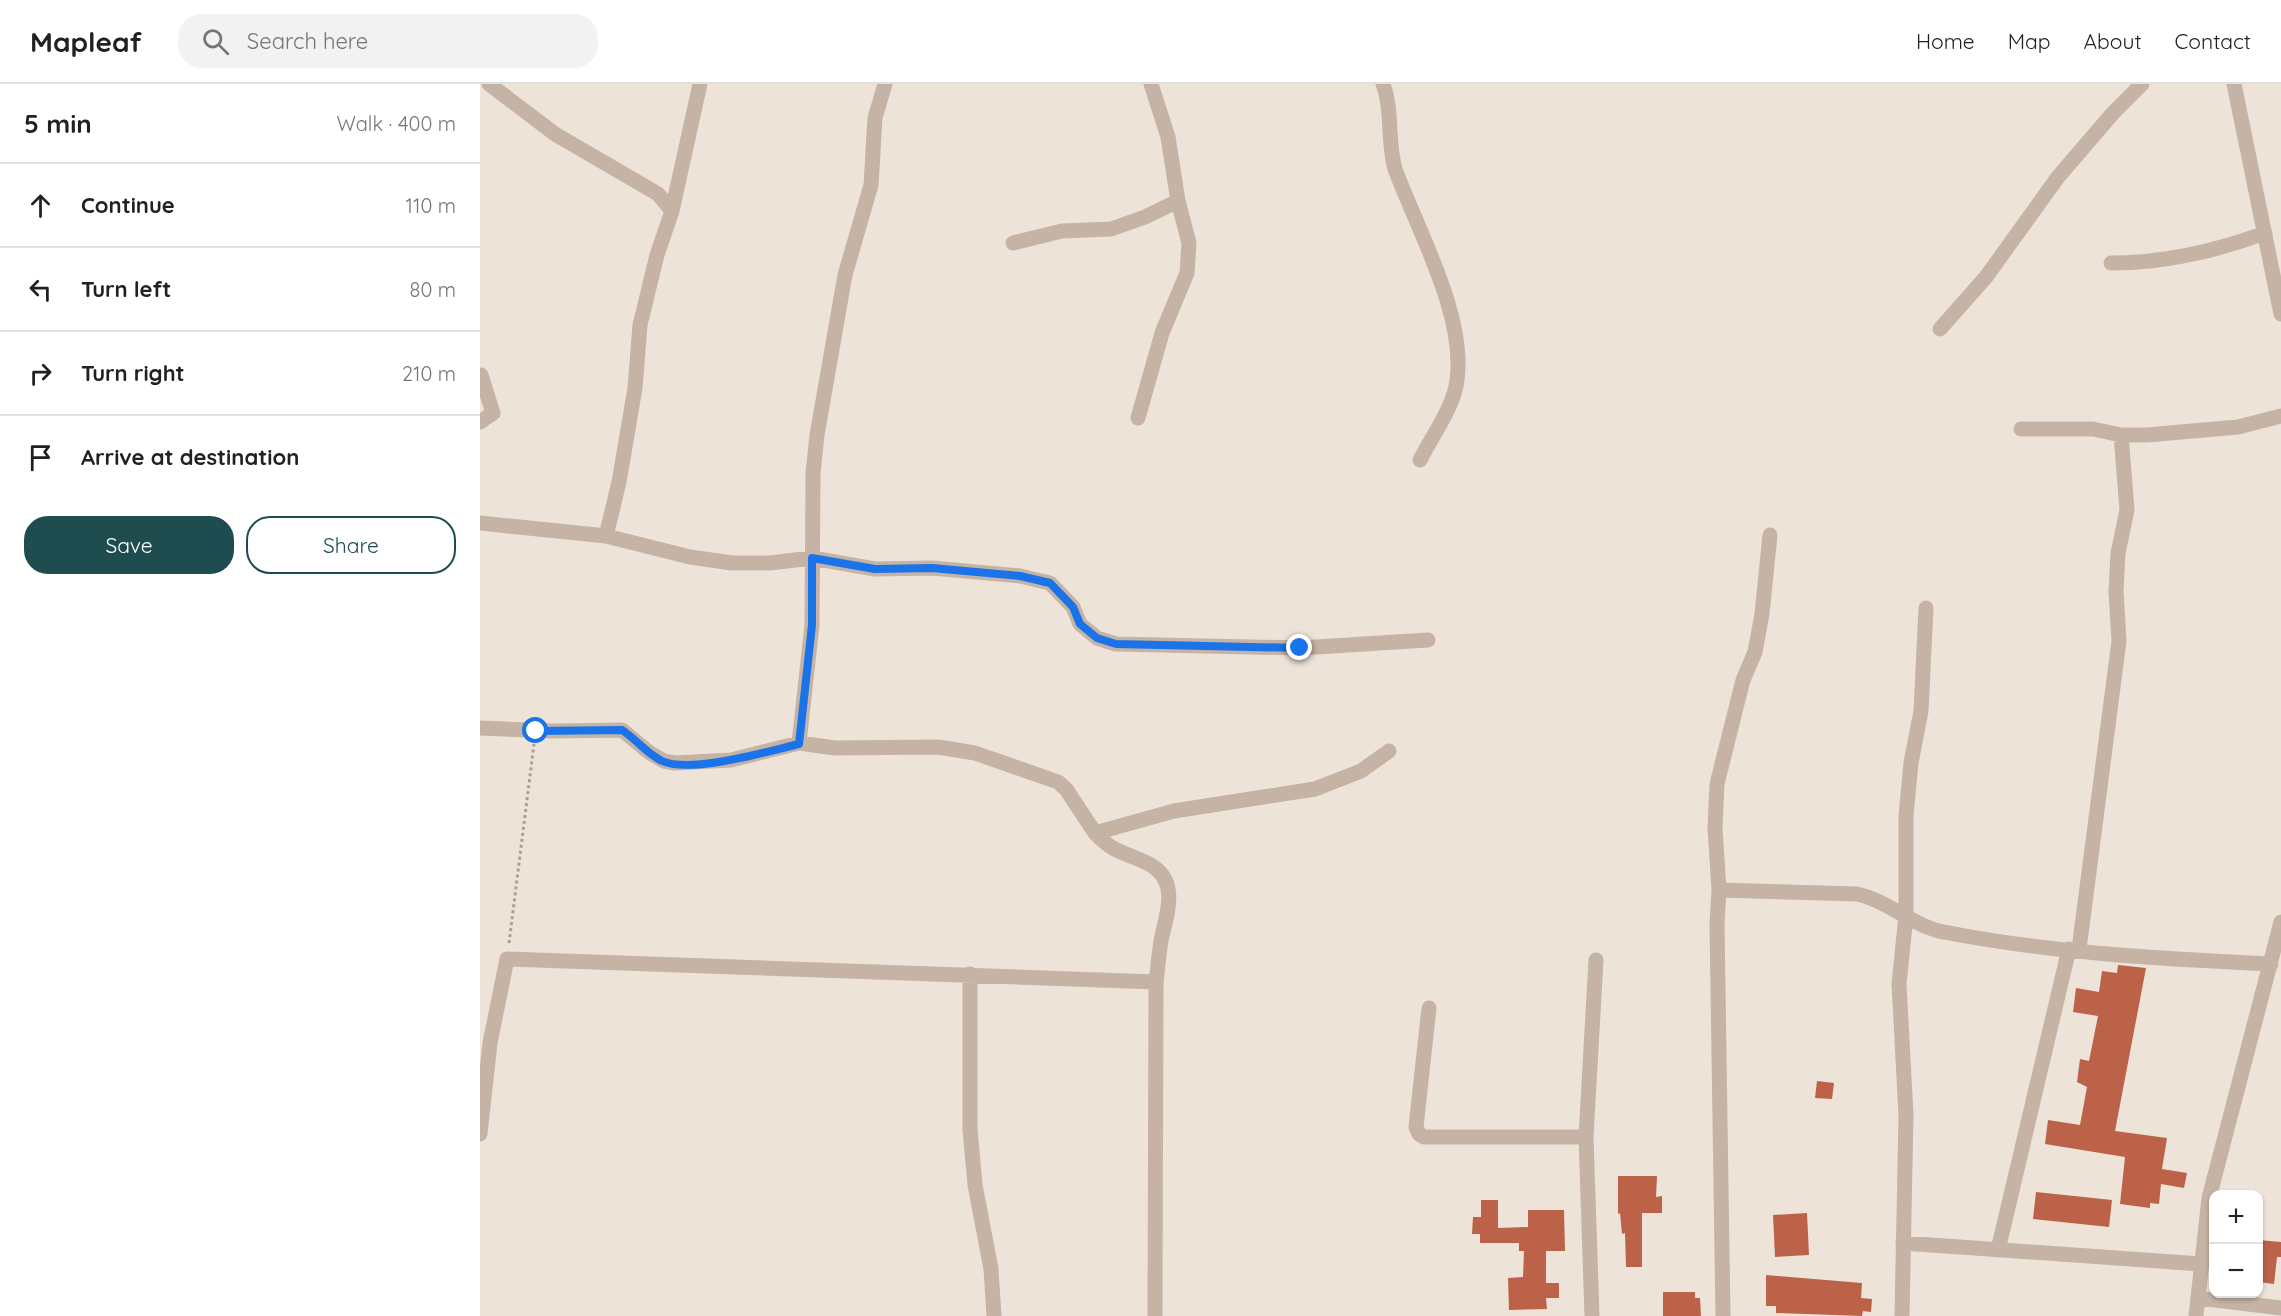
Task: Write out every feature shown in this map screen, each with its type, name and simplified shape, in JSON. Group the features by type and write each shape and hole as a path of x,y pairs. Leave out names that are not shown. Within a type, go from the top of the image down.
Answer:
{"street":[{"path":"489,84 564,139 658,194 672,211"},
{"path":"606,536 619,482 635,388 640,325 657,255 672,211 700,84"},
{"path":"799,744 812,625 817,435 846,275 871,185 875,118 885,84"},
{"path":"1138,418 1162,333 1187,273 1189,243 1178,201 1167,137 1150,84"},
{"path":"1383,84 1389,110 1390,153 1447,301 1457,349 1457,381 1420,460"},
{"path":"1940,329 1986,277 2058,177 2142,84"},
{"path":"2234,84 2281,314"},
{"path":"1013,243 1062,231 1111,229 1145,218 1178,201"},
{"path":"2111,263 2135,263 2207,251 2265,232"},
{"path":"480,423 490,417 493,407 481,375"},
{"path":"2021,429 2093,429 2121,435 2238,427 2281,416"},
{"path":"1998,1250 2074,949 2119,641 2116,591 2118,553 2127,510 2121,435"},
{"path":"480,523 606,536 690,556 732,563 770,563 812,558 875,569 954,570 1020,576 1050,583 1073,607 1080,624 1097,638 1116,644 1300,648 1428,640"},
{"path":"1723,1316 1719,890 1714,828 1717,784 1743,680 1755,652 1762,614 1770,535"},
{"path":"1902,1316 1906,1115 1899,984 1906,915 1906,816 1911,763 1922,711 1926,608"},
{"path":"480,728 536,731 622,730 650,753 664,761 675,763 731,760 799,744 836,748 938,747 975,753 1058,782 1066,789 1095,833 1111,849 1148,863 1163,875 1170,891 1170,913 1162,936 1155,982 1155,1316"},
{"path":"1095,833 1174,811 1315,789 1361,771 1389,751"},
{"path":"1719,890 1857,894 1875,898 1941,932 2146,958 2271,964"},
{"path":"2196,1316 2209,1198 2281,922"},
{"path":"480,1134 490,1043 507,959 1155,982"},
{"path":"1592,1316 1586,1137 1596,960"},
{"path":"970,974 970,1130 975,1185 992,1269 994,1316"},
{"path":"1429,1008 1416,1126 1419,1134 1424,1137 1586,1137"},
{"path":"1903,1243 2201,1264"},
{"path":"2199,1298 2281,1308"}],"path":[{"path":"507,959 536,731"}],"building":[{"path":"2118,965 2146,968 2115,1131 2167,1138 2162,1169 2187,1173 2184,1188 2161,1184 2159,1204 2150,1203 2150,1208 2120,1204 2125,1157 2045,1144 2048,1120 2080,1125 2087,1087 2077,1082 2080,1059 2089,1061 2098,1016 2073,1012 2076,988 2099,992 2102,971 2117,973"},
{"path":"1817,1081 1834,1083 1832,1099 1815,1098"},
{"path":"1618,1176 1657,1176 1656,1197 1662,1196 1662,1213 1642,1213 1642,1267 1626,1267 1625,1233 1622,1234 1620,1213 1618,1214"},
{"path":"2036,1192 2112,1200 2109,1227 2033,1219"},
{"path":"1481,1200 1498,1200 1498,1228 1528,1227 1528,1210 1564,1210 1565,1251 1546,1251 1546,1283 1559,1283 1559,1298 1546,1298 1547,1309 1509,1310 1508,1278 1523,1277 1524,1251 1519,1251 1519,1243 1480,1243 1480,1234 1472,1234 1473,1217 1481,1217"},
{"path":"1807,1213 1809,1255 1775,1257 1773,1215"},
{"path":"2263,1240 2281,1242 2281,1257 2277,1257 2274,1284 2263,1283"},
{"path":"1766,1275 1862,1283 1861,1298 1872,1299 1871,1312 1863,1311 1862,1316 1776,1313 1776,1306 1766,1306"},
{"path":"1663,1292 1695,1292 1695,1298 1700,1298 1701,1316 1663,1316"}],"route":[{"path":"536,731 605,728 622,730 650,753 664,761 675,763 731,760 799,744 812,625 812,558 875,569 932,568 1020,576 1050,583 1073,607 1080,624 1097,638 1116,644 1300,648"}]}
